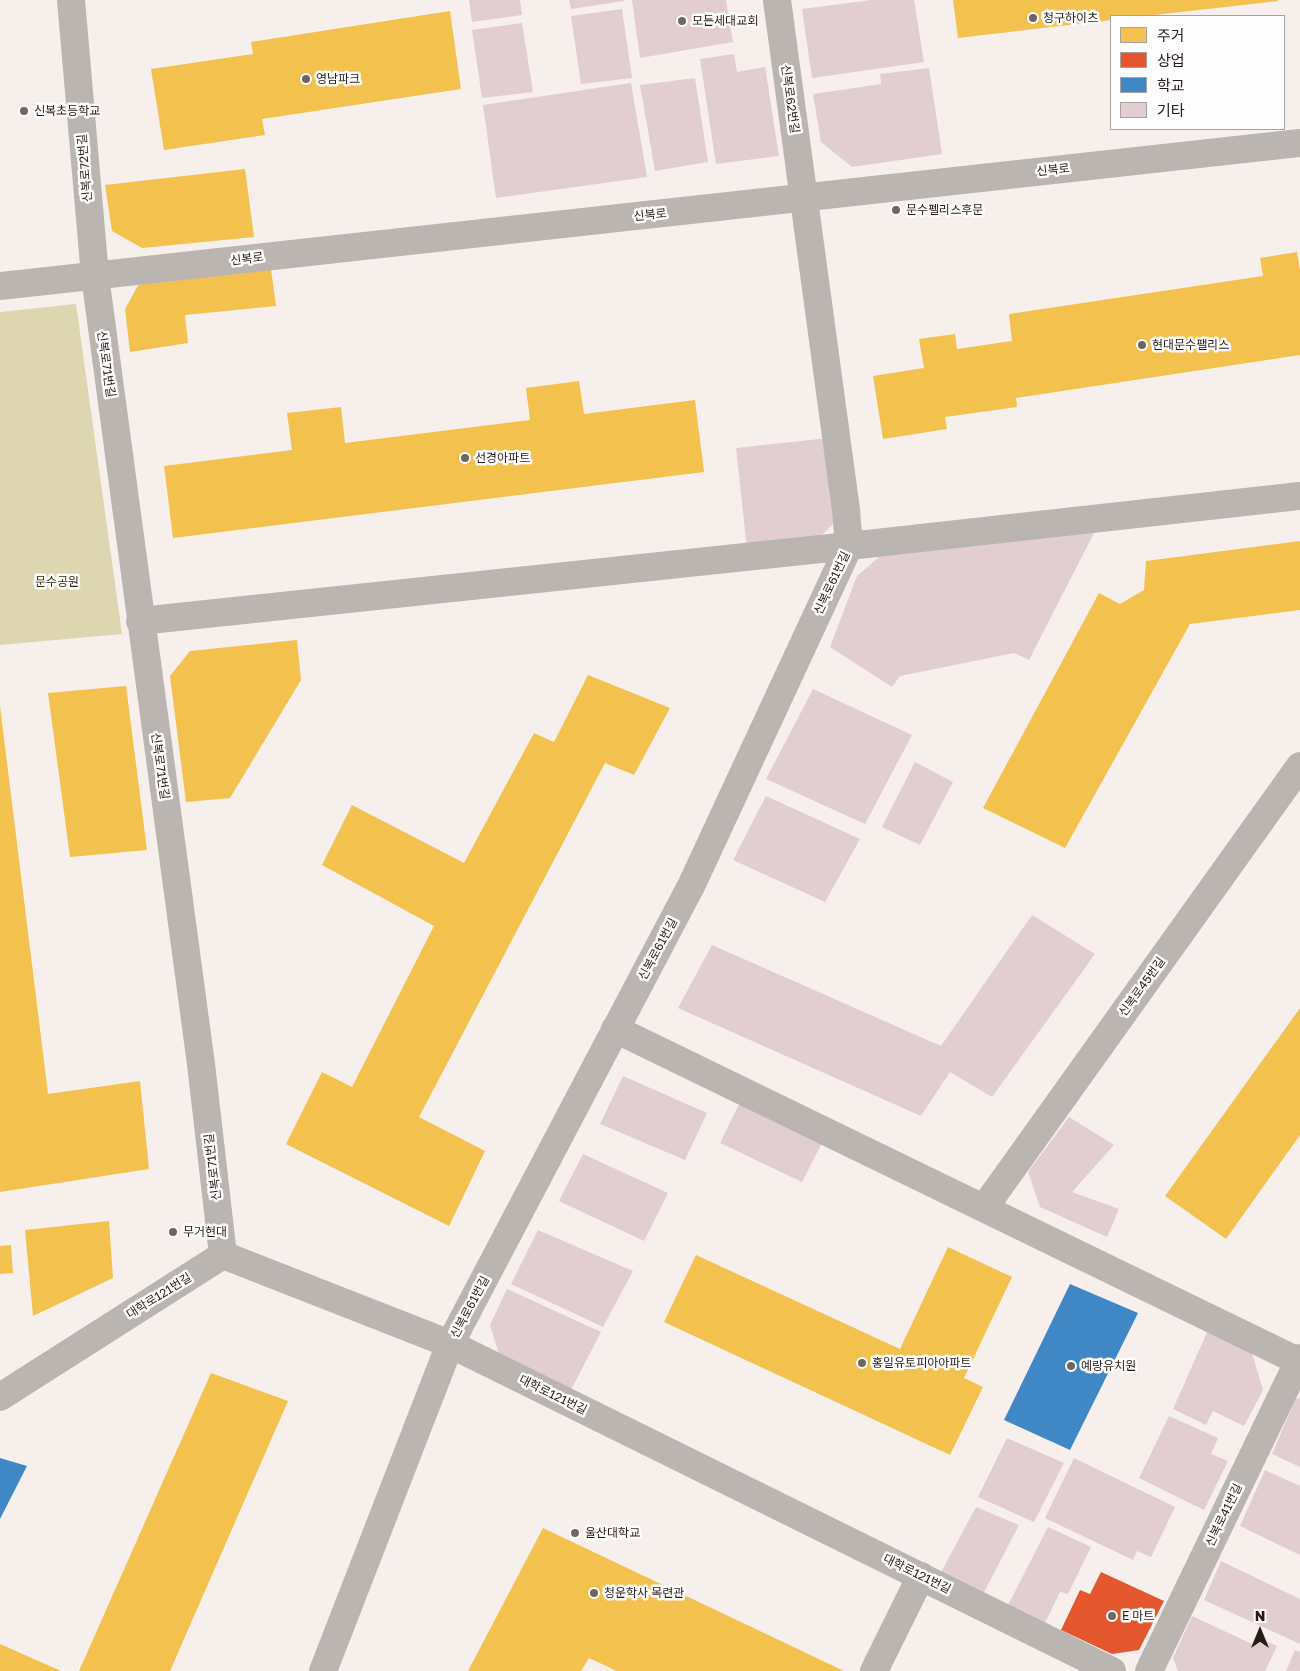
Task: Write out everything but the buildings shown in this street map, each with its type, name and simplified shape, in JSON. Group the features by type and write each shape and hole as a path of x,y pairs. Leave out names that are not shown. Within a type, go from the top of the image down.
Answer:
{"street":[{"name":"신복로72번길","path":"71,0 94,276"},
{"name":"신복로62번길","path":"777,0 804,198"},
{"name":"신복로","path":"0,286 1300,143"},
{"name":"신복로61번길","path":"323,1671 450,1344 692,884 849,546 845,500 804,198"},
{"name":"신복로71번길","path":"94,276 199,1054 223,1255"},
{"path":"140,621 1300,496"},
{"name":"신복로45번길","path":"984,1208 1300,766"},
{"path":"615,1029 1299,1360"},
{"name":"대학로121번길","path":"0,1397 223,1255 450,1344 1112,1671"},
{"name":"신복로41번길","path":"1149,1671 1299,1360"},
{"path":"874,1671 921,1576"}],"green space":[{"name":"문수공원","path":"76,304 122,634 0,645 0,312"}],"place":[{"name":"청구하이츠","path":"1033,18"},
{"name":"모든세대교회","path":"682,21"},
{"name":"영남파크","path":"306,79"},
{"name":"신복초등학교","path":"24,111"},
{"name":"문수펠리스후문","path":"896,210"},
{"name":"현대문수팰리스","path":"1142,345"},
{"name":"선경아파트","path":"465,458"},
{"name":"무거현대","path":"173,1232"},
{"name":"홍일유토피아아파트","path":"862,1363"},
{"name":"예랑유치원","path":"1071,1366"},
{"name":"울산대학교","path":"575,1533"},
{"name":"청운학사 목련관","path":"594,1593"},
{"name":"E 마트","path":"1112,1616"}]}
